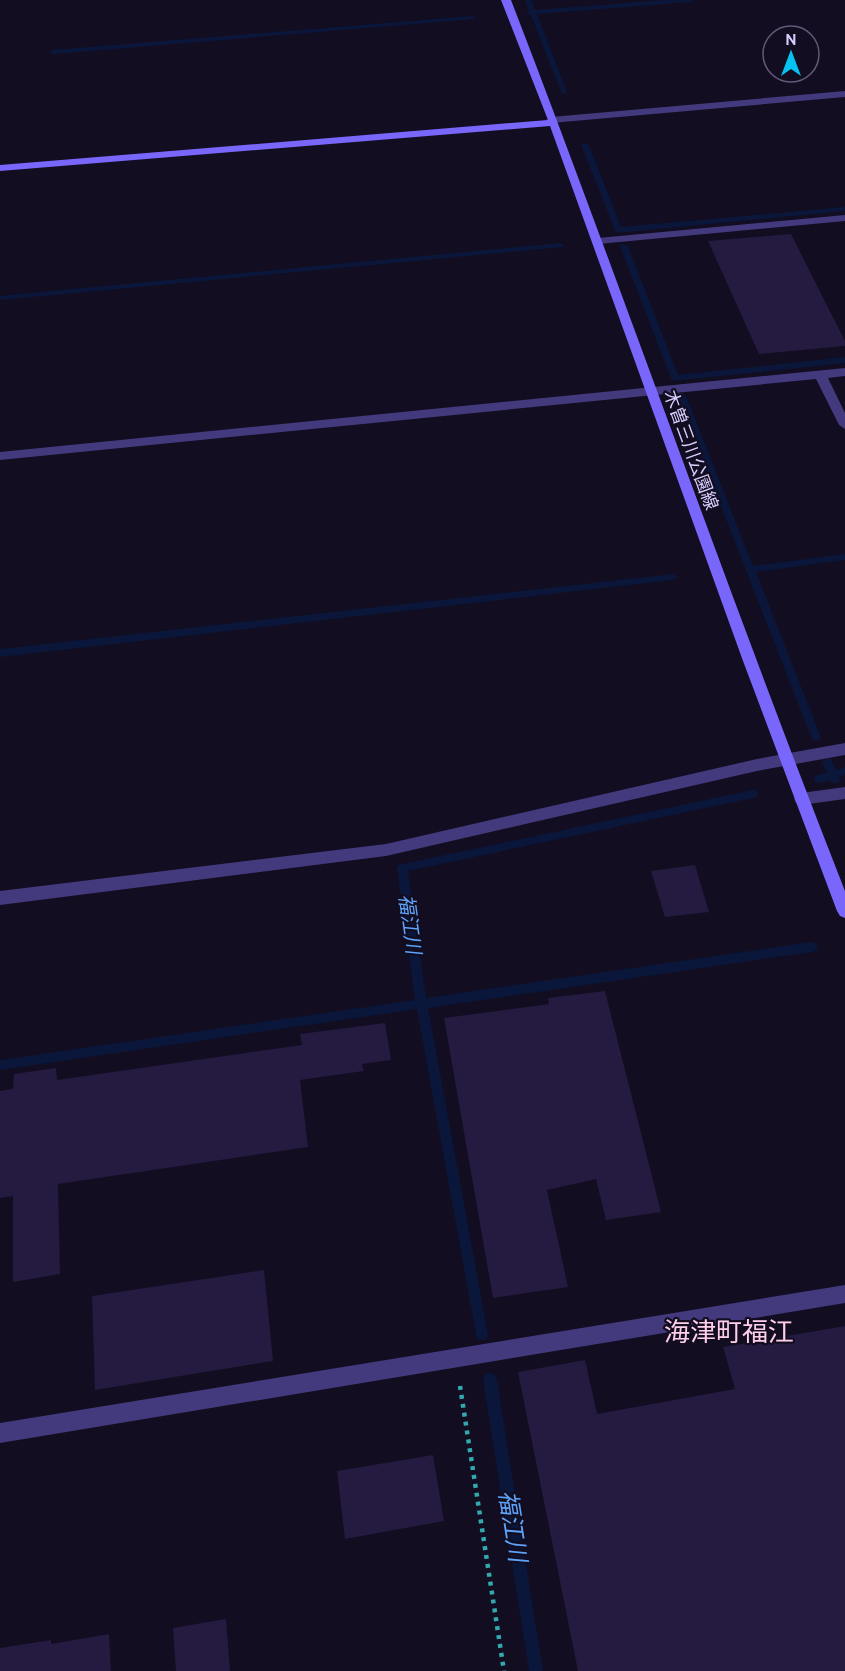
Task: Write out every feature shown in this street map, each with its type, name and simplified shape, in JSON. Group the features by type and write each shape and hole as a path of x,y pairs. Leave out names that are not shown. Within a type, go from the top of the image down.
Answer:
{"main road":[{"name":"木曽三川公園線","path":"507,0 598,241 785,759 845,911"},
{"path":"0,168 552,121"}],"street":[{"path":"552,121 845,94"},
{"path":"598,241 845,218"},
{"path":"0,456 845,372"},
{"path":"820,374 845,425"},
{"path":"0,898 386,850 785,759 845,749"},
{"path":"801,799 845,793"},
{"path":"0,1432 845,1294"}],"path":[{"path":"455,1358 504,1671"}],"building":[{"path":"791,234 845,341 845,346 759,354 708,241"},
{"path":"695,865 709,912 665,917 651,871"},
{"path":"605,991 661,1212 606,1220 596,1179 547,1190 568,1287 493,1298 444,1018 549,1004 548,998"},
{"path":"385,1023 391,1060 362,1064 364,1071 300,1080 308,1147 58,1184 60,1274 13,1282 13,1196 0,1198 0,1091 13,1089 14,1074 56,1068 57,1080 302,1045 300,1034"},
{"path":"264,1270 273,1361 95,1390 92,1296"},
{"path":"845,1326 845,1671 578,1671 518,1372 585,1360 597,1414 735,1389 723,1347"},
{"path":"433,1455 444,1521 345,1539 337,1471"},
{"path":"226,1619 230,1671 176,1671 173,1628"},
{"path":"109,1634 111,1671 0,1671 0,1648 51,1640 51,1644"}],"waterway":[{"path":"528,0 533,13"},
{"path":"533,13 690,0"},
{"path":"528,13 533,13"},
{"path":"533,13 564,92"},
{"path":"53,52 473,18"},
{"path":"585,145 619,230"},
{"path":"619,230 845,209"},
{"path":"0,298 560,245"},
{"path":"624,246 675,378"},
{"path":"675,378 845,360"},
{"path":"682,396 816,737"},
{"path":"752,569 845,557"},
{"path":"0,653 673,577"},
{"path":"827,762 833,775"},
{"name":"福江川","path":"833,775 845,771"},
{"name":"福江川","path":"819,779 833,775"},
{"name":"福江川","path":"833,775 835,780"},
{"name":"福江川","path":"422,1004 402,868 753,794"},
{"path":"422,1004 812,947"},
{"path":"0,1065 422,1004"},
{"name":"福江川","path":"422,1004 482,1334"},
{"name":"福江川","path":"490,1380 536,1671"}],"district":[{"name":"海津町福江","path":"729,1332"}]}
